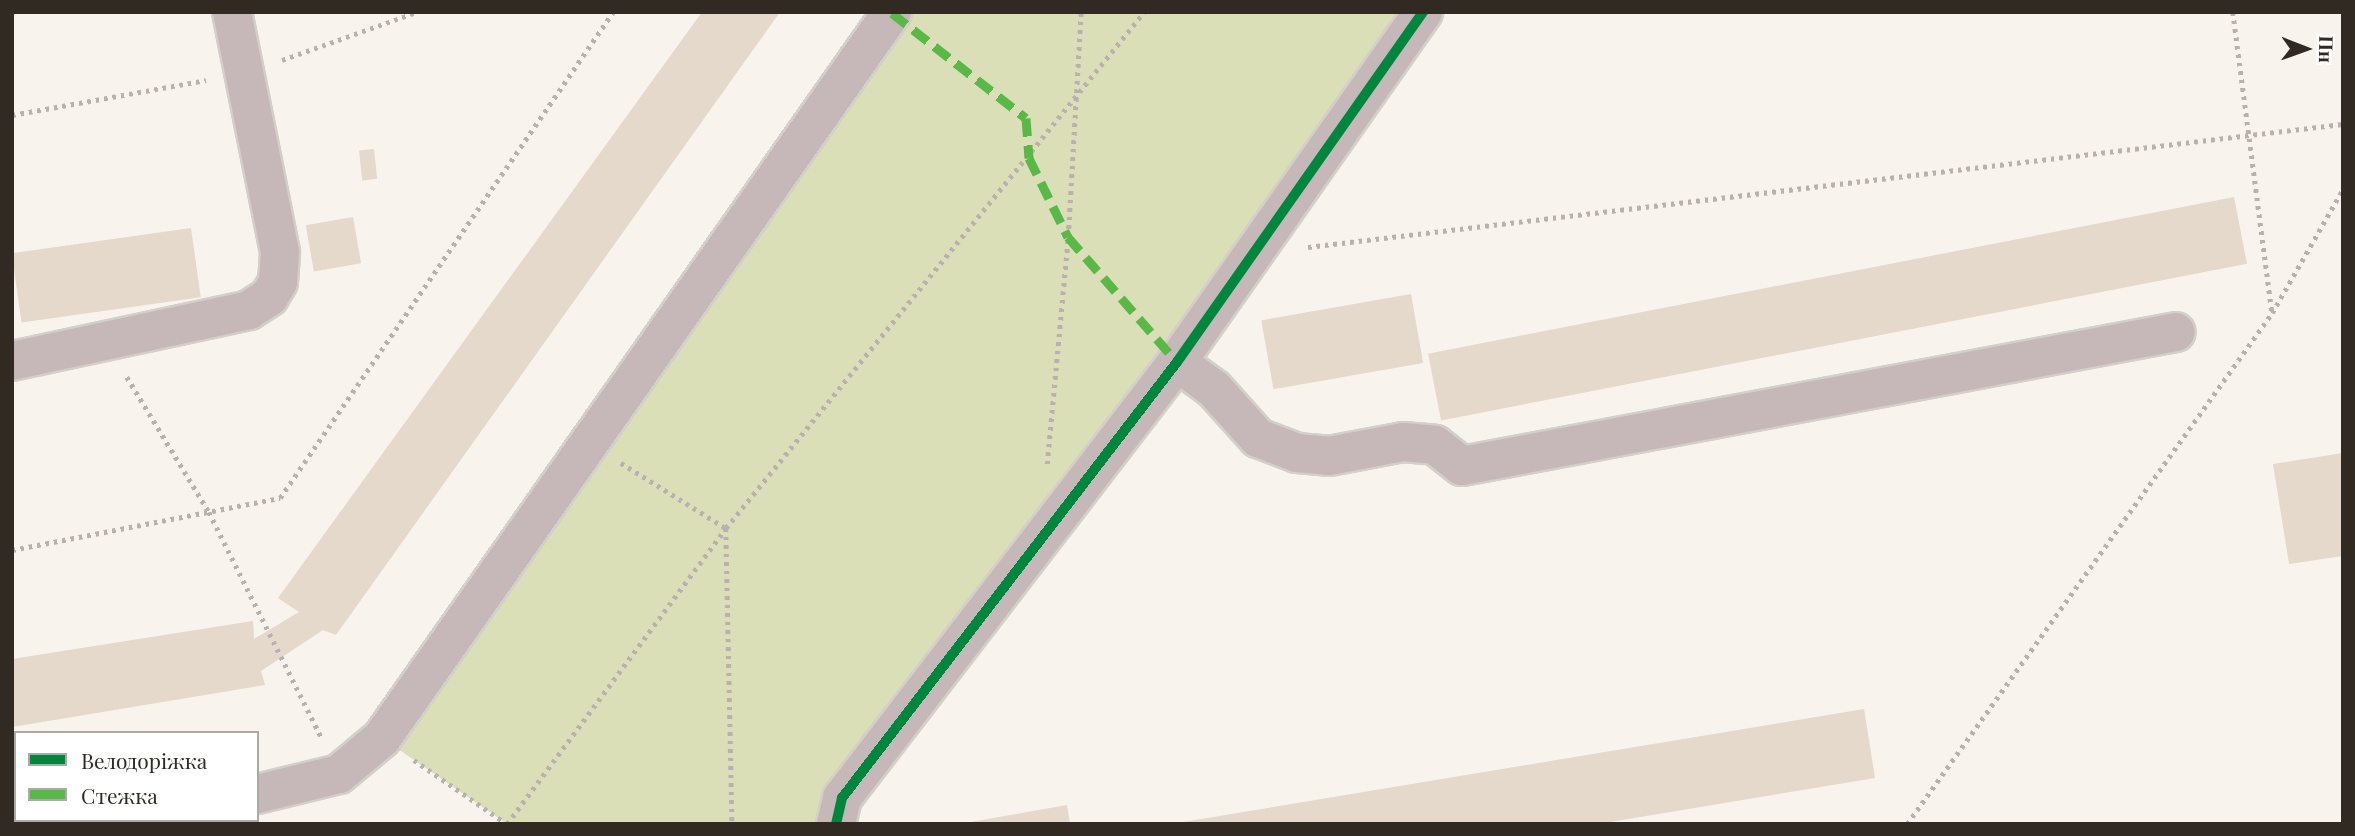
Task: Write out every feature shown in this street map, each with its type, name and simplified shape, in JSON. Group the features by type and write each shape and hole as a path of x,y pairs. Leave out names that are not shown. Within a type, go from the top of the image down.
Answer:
{"street":[{"path":"12,361 107,343 249,310 269,297 278,282 279,252 232,12"},
{"path":"836,824 842,798 1177,362 1423,12"},
{"path":"259,794 339,774 382,738 586,441 892,13"},
{"path":"1177,362 1214,389 1258,438 1297,453 1329,456 1403,442 1435,445 1462,466 2176,332"}],"path":[{"path":"12,550 280,498 613,12"},
{"path":"1045,478 1068,237 1081,12"},
{"path":"382,738 507,824 726,528 1074,102 1144,12"},
{"path":"2233,12 2252,136 2272,313"},
{"path":"1252,253 2343,124"},
{"path":"1908,824 2272,313 2343,189"},
{"path":"107,343 209,512 339,774"},
{"path":"586,441 726,528"},
{"path":"726,528 732,824"}],"green space":[{"path":"892,12 1423,12 836,824 507,824 382,738"}],"building":[{"path":"702,12 780,12 336,635 323,630 261,671 265,685 12,727 12,659 253,621 254,639 299,612 278,598"},
{"path":"374,149 377,179 362,180 359,151"},
{"path":"2234,197 2247,264 1441,420 1428,354"},
{"path":"353,217 361,263 314,272 306,225"},
{"path":"191,228 201,297 22,323 12,253"},
{"path":"1411,294 1423,363 1273,389 1261,320"},
{"path":"2343,453 2343,556 2289,564 2273,464"},
{"path":"1864,709 1875,778 1598,824 1171,824"},
{"path":"1067,805 1070,824 971,824 971,822"}],"marked path":[{"path":"892,13 1026,118 1029,158 1068,237 1177,362"}],"cycle path":[{"path":"836,824 842,798 1177,362 1423,12"}]}
